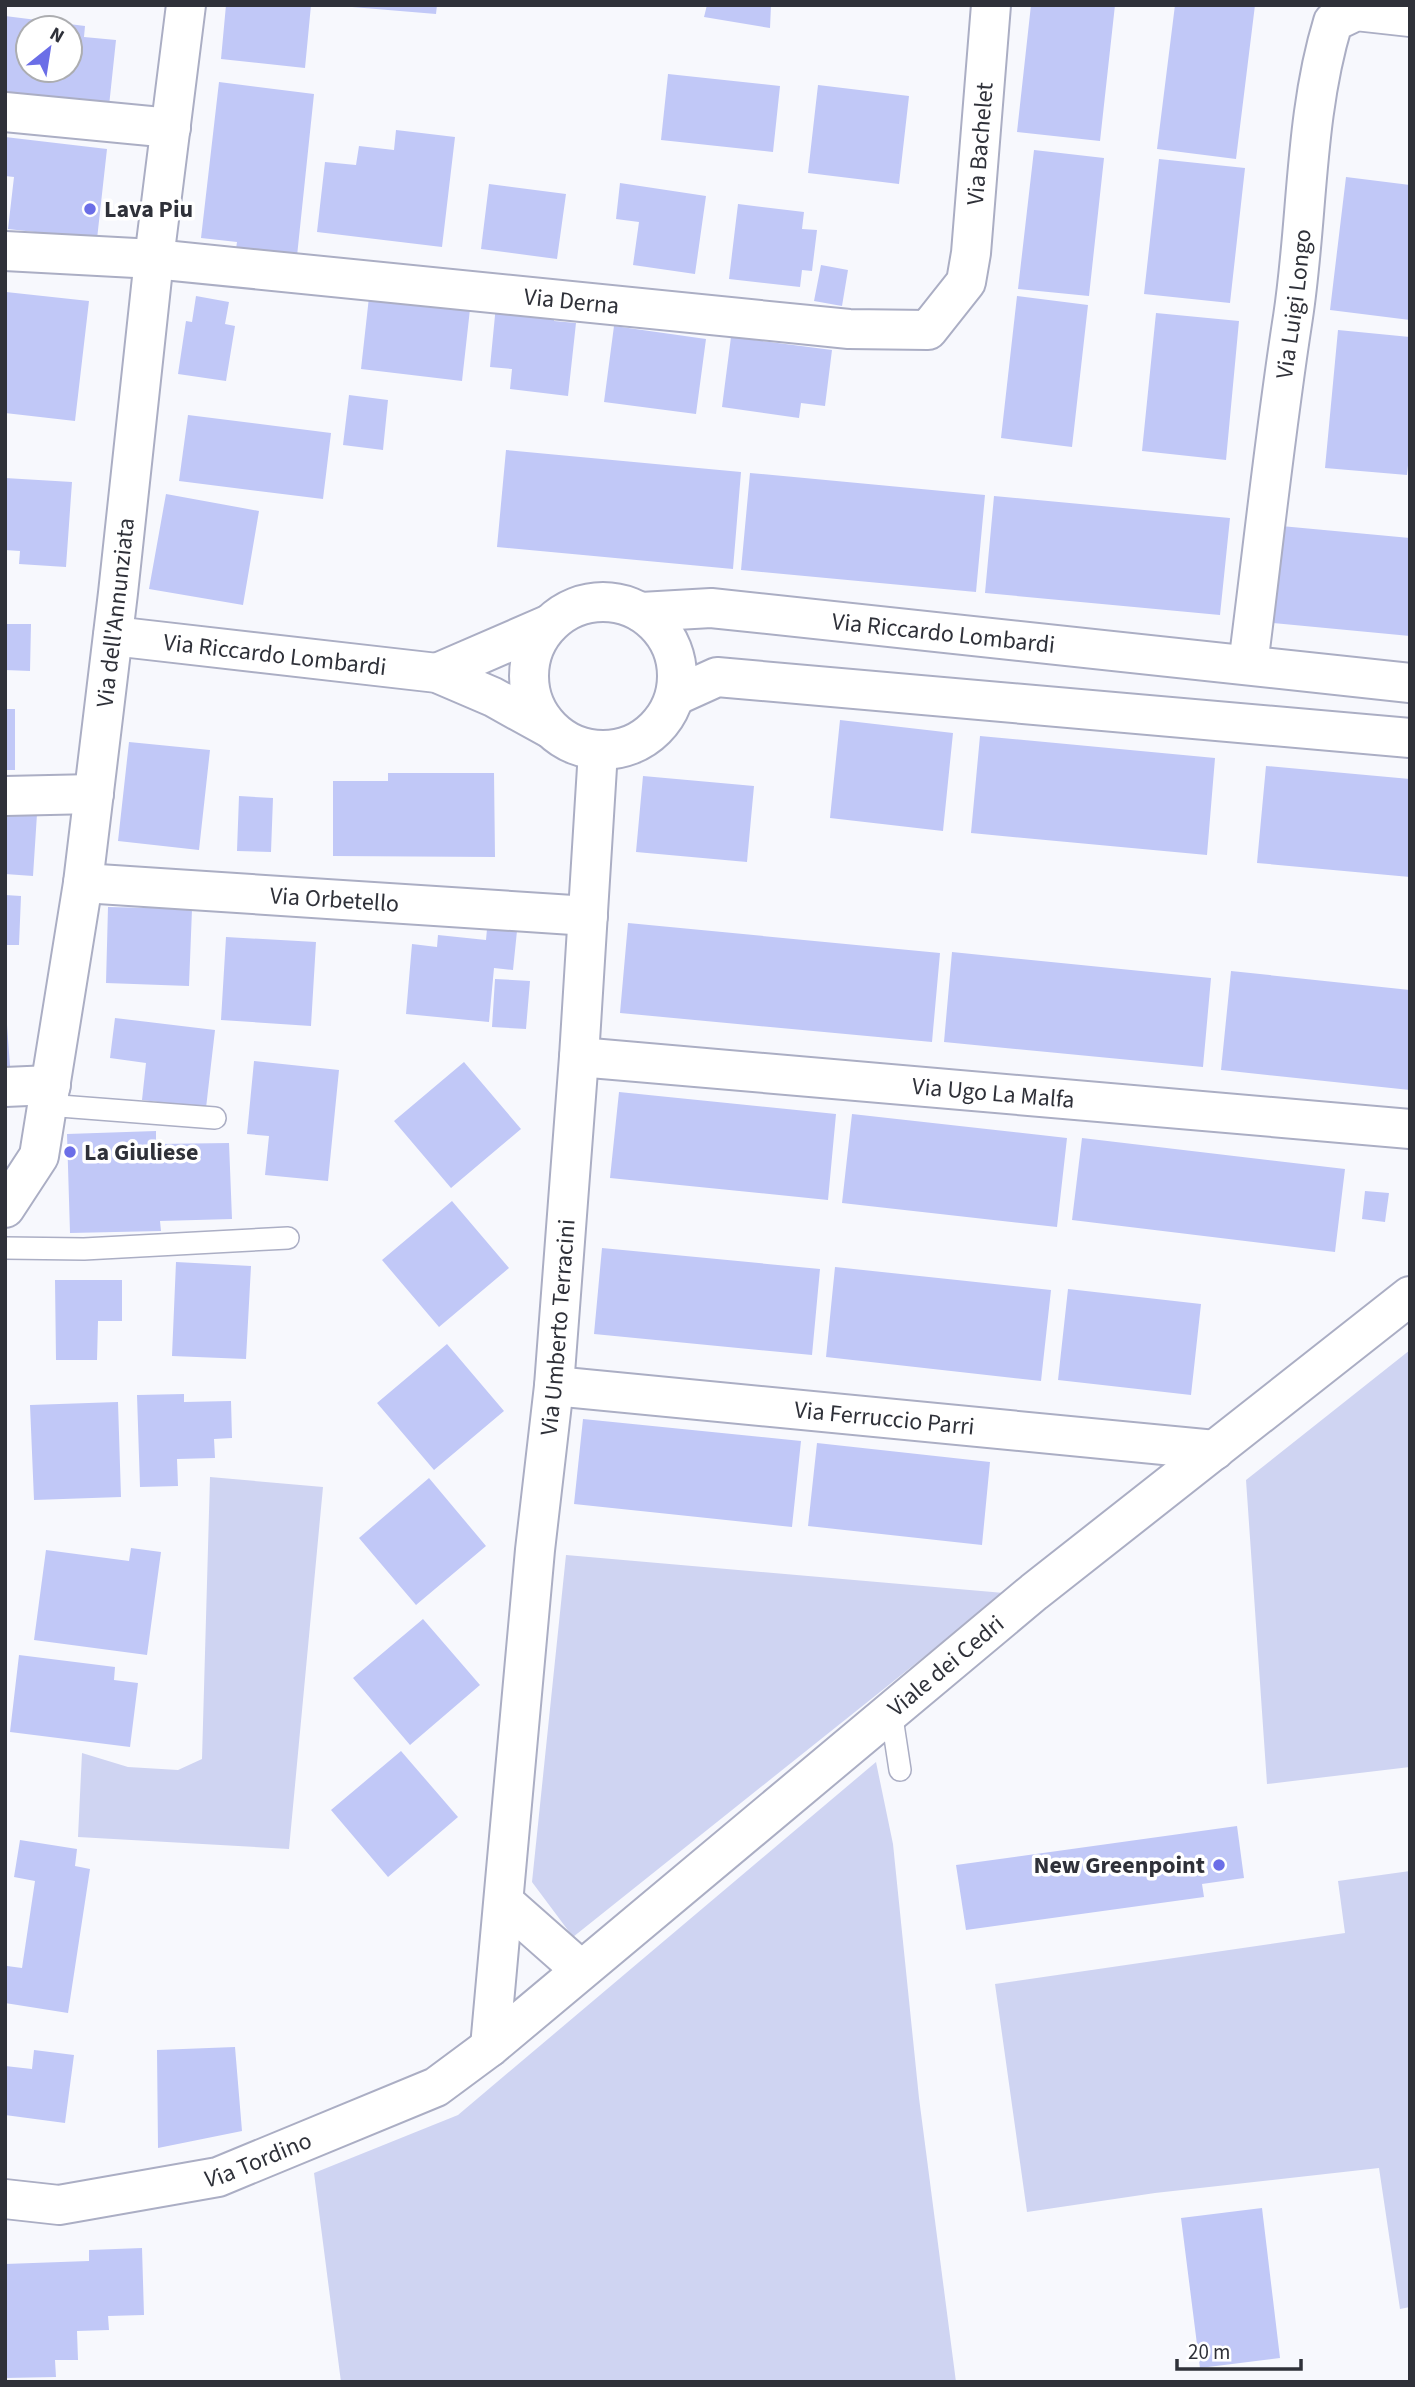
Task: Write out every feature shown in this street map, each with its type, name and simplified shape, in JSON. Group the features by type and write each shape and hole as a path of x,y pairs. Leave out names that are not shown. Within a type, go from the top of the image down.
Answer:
{"street":[{"name":"Via dell'Annunziata","path":"11,1191 39,1156 83,883 154,259 186,5"},
{"name":"Via Bachelet","path":"966,282 971,253 991,5"},
{"name":"Via Luigi Longo","path":"1248,665 1293,317 1322,56 1333,22 1356,11 1410,17"},
{"path":"5,112 171,128"},
{"path":"5,251 154,259"},
{"name":"Via Derna","path":"154,259 849,328 928,330 966,282"},
{"name":"Via Riccardo Lombardi","path":"113,636 437,673 493,696 580,748 598,751 624,748 646,737 664,719 675,696 678,672 672,648 660,628 641,612 618,603 593,602 570,609 550,624 437,673"},
{"name":"Via Riccardo Lombardi","path":"641,612 711,608 1410,683"},
{"name":"Via Riccardo Lombardi","path":"549,728 536,709 529,687 529,664 536,642 550,624"},
{"path":"1241,723 1248,665"},
{"path":"675,696 717,677 1410,738"},
{"name":"Via Umberto Terracini","path":"490,2047 536,1550 554,1386 579,1057 598,751"},
{"path":"5,796 94,794"},
{"name":"Via Orbetello","path":"83,883 588,916"},
{"name":"Via Ugo La Malfa","path":"579,1057 1410,1129"},
{"path":"5,1087 49,1095"},
{"name":"Viale dei Cedri","path":"490,2047 1034,1592 1410,1296"},
{"name":"Via Ferruccio Parri","path":"554,1386 1215,1450"},
{"path":"504,1902 581,1970"},
{"name":"Via Tordino","path":"5,2199 59,2205 218,2177 436,2087 490,2047"}],"lane":[{"path":"49,1095 215,1118"},
{"path":"5,1248 84,1249 288,1238"},
{"path":"891,1711 900,1770"}],"shaded area":[{"path":"1410,1350 1410,1767 1267,1784 1246,1480"},
{"path":"210,1477 323,1487 289,1849 78,1837 82,1753 128,1767 178,1770 202,1759"},
{"path":"566,1555 1004,1593 573,1937 532,1882"},
{"path":"876,1762 893,1844 919,2098 956,2382 341,2382 314,2173 458,2115"},
{"path":"1410,1871 1410,2307 1400,2309 1379,2168 1155,2193 1027,2212 995,1984 1345,1933 1338,1881"}],"building":[{"path":"226,5 311,5 305,68 221,59"},
{"path":"352,5 437,5 436,14"},
{"path":"707,5 771,5 770,28 704,17"},
{"path":"1031,5 1115,5 1100,141 1017,132"},
{"path":"1175,5 1255,5 1236,159 1157,149"},
{"path":"5,16 14,17 14,84 84,84 84,37 116,40 109,106 5,94"},
{"path":"668,74 780,86 773,152 661,140"},
{"path":"219,82 314,94 297,256 236,249 237,242 201,238"},
{"path":"818,85 909,96 899,184 808,173"},
{"path":"396,130 455,137 442,247 317,232 325,162 356,165 359,146 394,150"},
{"path":"5,137 107,149 97,239 8,229 14,177 5,176"},
{"path":"1034,150 1104,158 1089,296 1018,289"},
{"path":"1159,159 1245,168 1230,303 1144,294"},
{"path":"1346,177 1410,185 1410,320 1330,310"},
{"path":"620,183 706,196 695,274 633,265 639,222 616,219"},
{"path":"489,184 566,194 557,259 481,249"},
{"path":"738,204 804,212 802,229 817,230 812,271 802,270 800,287 729,279"},
{"path":"821,265 848,270 842,306 814,301"},
{"path":"6,292 89,301 75,421 5,413"},
{"path":"196,296 229,302 225,324 235,326 226,381 178,374 186,321 192,322"},
{"path":"1017,296 1088,305 1072,447 1001,438"},
{"path":"369,297 470,309 462,381 361,369"},
{"path":"496,305 554,311 554,321 576,323 568,396 510,389 512,369 490,367"},
{"path":"1156,313 1239,321 1226,460 1142,451"},
{"path":"614,326 706,339 696,414 604,402"},
{"path":"1338,330 1410,337 1410,446 1407,475 1325,468"},
{"path":"731,337 832,350 825,406 801,403 799,418 722,407"},
{"path":"349,395 388,400 383,450 343,445"},
{"path":"188,415 331,433 323,499 179,481"},
{"path":"506,450 741,472 733,569 497,547"},
{"path":"750,473 985,495 976,592 741,570"},
{"path":"5,478 72,482 66,567 19,564 20,551 5,550"},
{"path":"166,494 259,511 243,605 149,589"},
{"path":"994,496 1230,518 1220,615 985,593"},
{"path":"1281,526 1410,538 1410,636 1273,623"},
{"path":"5,624 31,624 30,671 5,670"},
{"path":"5,709 15,709 15,770 5,770"},
{"path":"840,720 953,733 943,831 830,818"},
{"path":"980,736 1215,758 1207,855 971,833"},
{"path":"129,742 210,750 199,850 118,841"},
{"path":"1266,766 1410,779 1410,877 1257,863"},
{"path":"388,773 494,773 495,857 333,856 333,781 388,781"},
{"path":"643,776 754,786 747,862 636,852"},
{"path":"239,796 273,798 271,852 237,851"},
{"path":"5,812 37,814 33,876 5,874"},
{"path":"5,895 21,896 19,945 5,945"},
{"path":"108,907 192,909 189,986 106,983"},
{"path":"488,918 518,921 513,970 494,968 489,1022 406,1014 412,944 437,947 438,935 486,940"},
{"path":"628,923 940,953 932,1042 620,1013"},
{"path":"226,937 316,942 311,1026 221,1020"},
{"path":"952,952 1211,978 1203,1067 944,1042"},
{"path":"1231,971 1410,990 1410,1090 1221,1070"},
{"path":"495,979 530,981 526,1029 492,1027"},
{"path":"115,1018 215,1030 206,1108 142,1100 146,1063 110,1058"},
{"path":"7,1025 10,1066 5,1066"},
{"path":"254,1061 339,1070 328,1181 265,1175 269,1136 247,1134"},
{"path":"464,1062 521,1129 451,1188 394,1121"},
{"path":"619,1092 836,1114 828,1200 610,1178"},
{"path":"852,1114 1067,1138 1057,1227 842,1203"},
{"path":"156,1131 156,1144 229,1143 232,1219 160,1221 161,1231 70,1233 67,1134"},
{"path":"1082,1138 1345,1169 1335,1252 1072,1220"},
{"path":"1365,1191 1389,1193 1385,1222 1362,1219"},
{"path":"452,1201 509,1268 439,1327 382,1260"},
{"path":"602,1248 820,1269 812,1355 594,1334"},
{"path":"176,1262 251,1266 246,1359 172,1356"},
{"path":"835,1267 1051,1290 1041,1381 826,1357"},
{"path":"55,1280 122,1280 122,1321 98,1321 97,1360 56,1360"},
{"path":"1068,1289 1201,1304 1191,1395 1058,1380"},
{"path":"447,1344 504,1411 434,1470 377,1403"},
{"path":"184,1394 184,1402 231,1401 232,1438 214,1439 215,1458 177,1459 178,1486 140,1487 137,1395"},
{"path":"118,1402 121,1497 34,1500 30,1405"},
{"path":"583,1419 801,1441 792,1527 574,1504"},
{"path":"817,1443 990,1462 982,1545 808,1526"},
{"path":"429,1478 486,1546 416,1605 359,1538"},
{"path":"131,1548 161,1552 147,1655 34,1640 46,1550 129,1561"},
{"path":"423,1619 480,1685 410,1745 353,1678"},
{"path":"19,1655 115,1667 114,1680 138,1683 130,1747 10,1732"},
{"path":"401,1751 458,1817 388,1877 331,1810"},
{"path":"1237,1826 1244,1878 1202,1884 1204,1897 966,1930 956,1865"},
{"path":"20,1840 77,1849 75,1866 90,1869 68,2013 5,2003 7,1966 22,1968 35,1881 14,1877"},
{"path":"235,2047 242,2131 158,2148 157,2050"},
{"path":"34,2050 74,2055 65,2123 5,2115 5,2066 32,2069"},
{"path":"1262,2208 1280,2358 1200,2368 1181,2218"},
{"path":"142,2248 144,2315 108,2316 109,2330 77,2331 78,2360 55,2360 56,2377 5,2378 5,2264 89,2261 89,2250"}],"place":[{"name":"Lava Piu","path":"90,209"},
{"name":"La Giuliese","path":"70,1152"},
{"name":"New Greenpoint","path":"1219,1865"}]}
